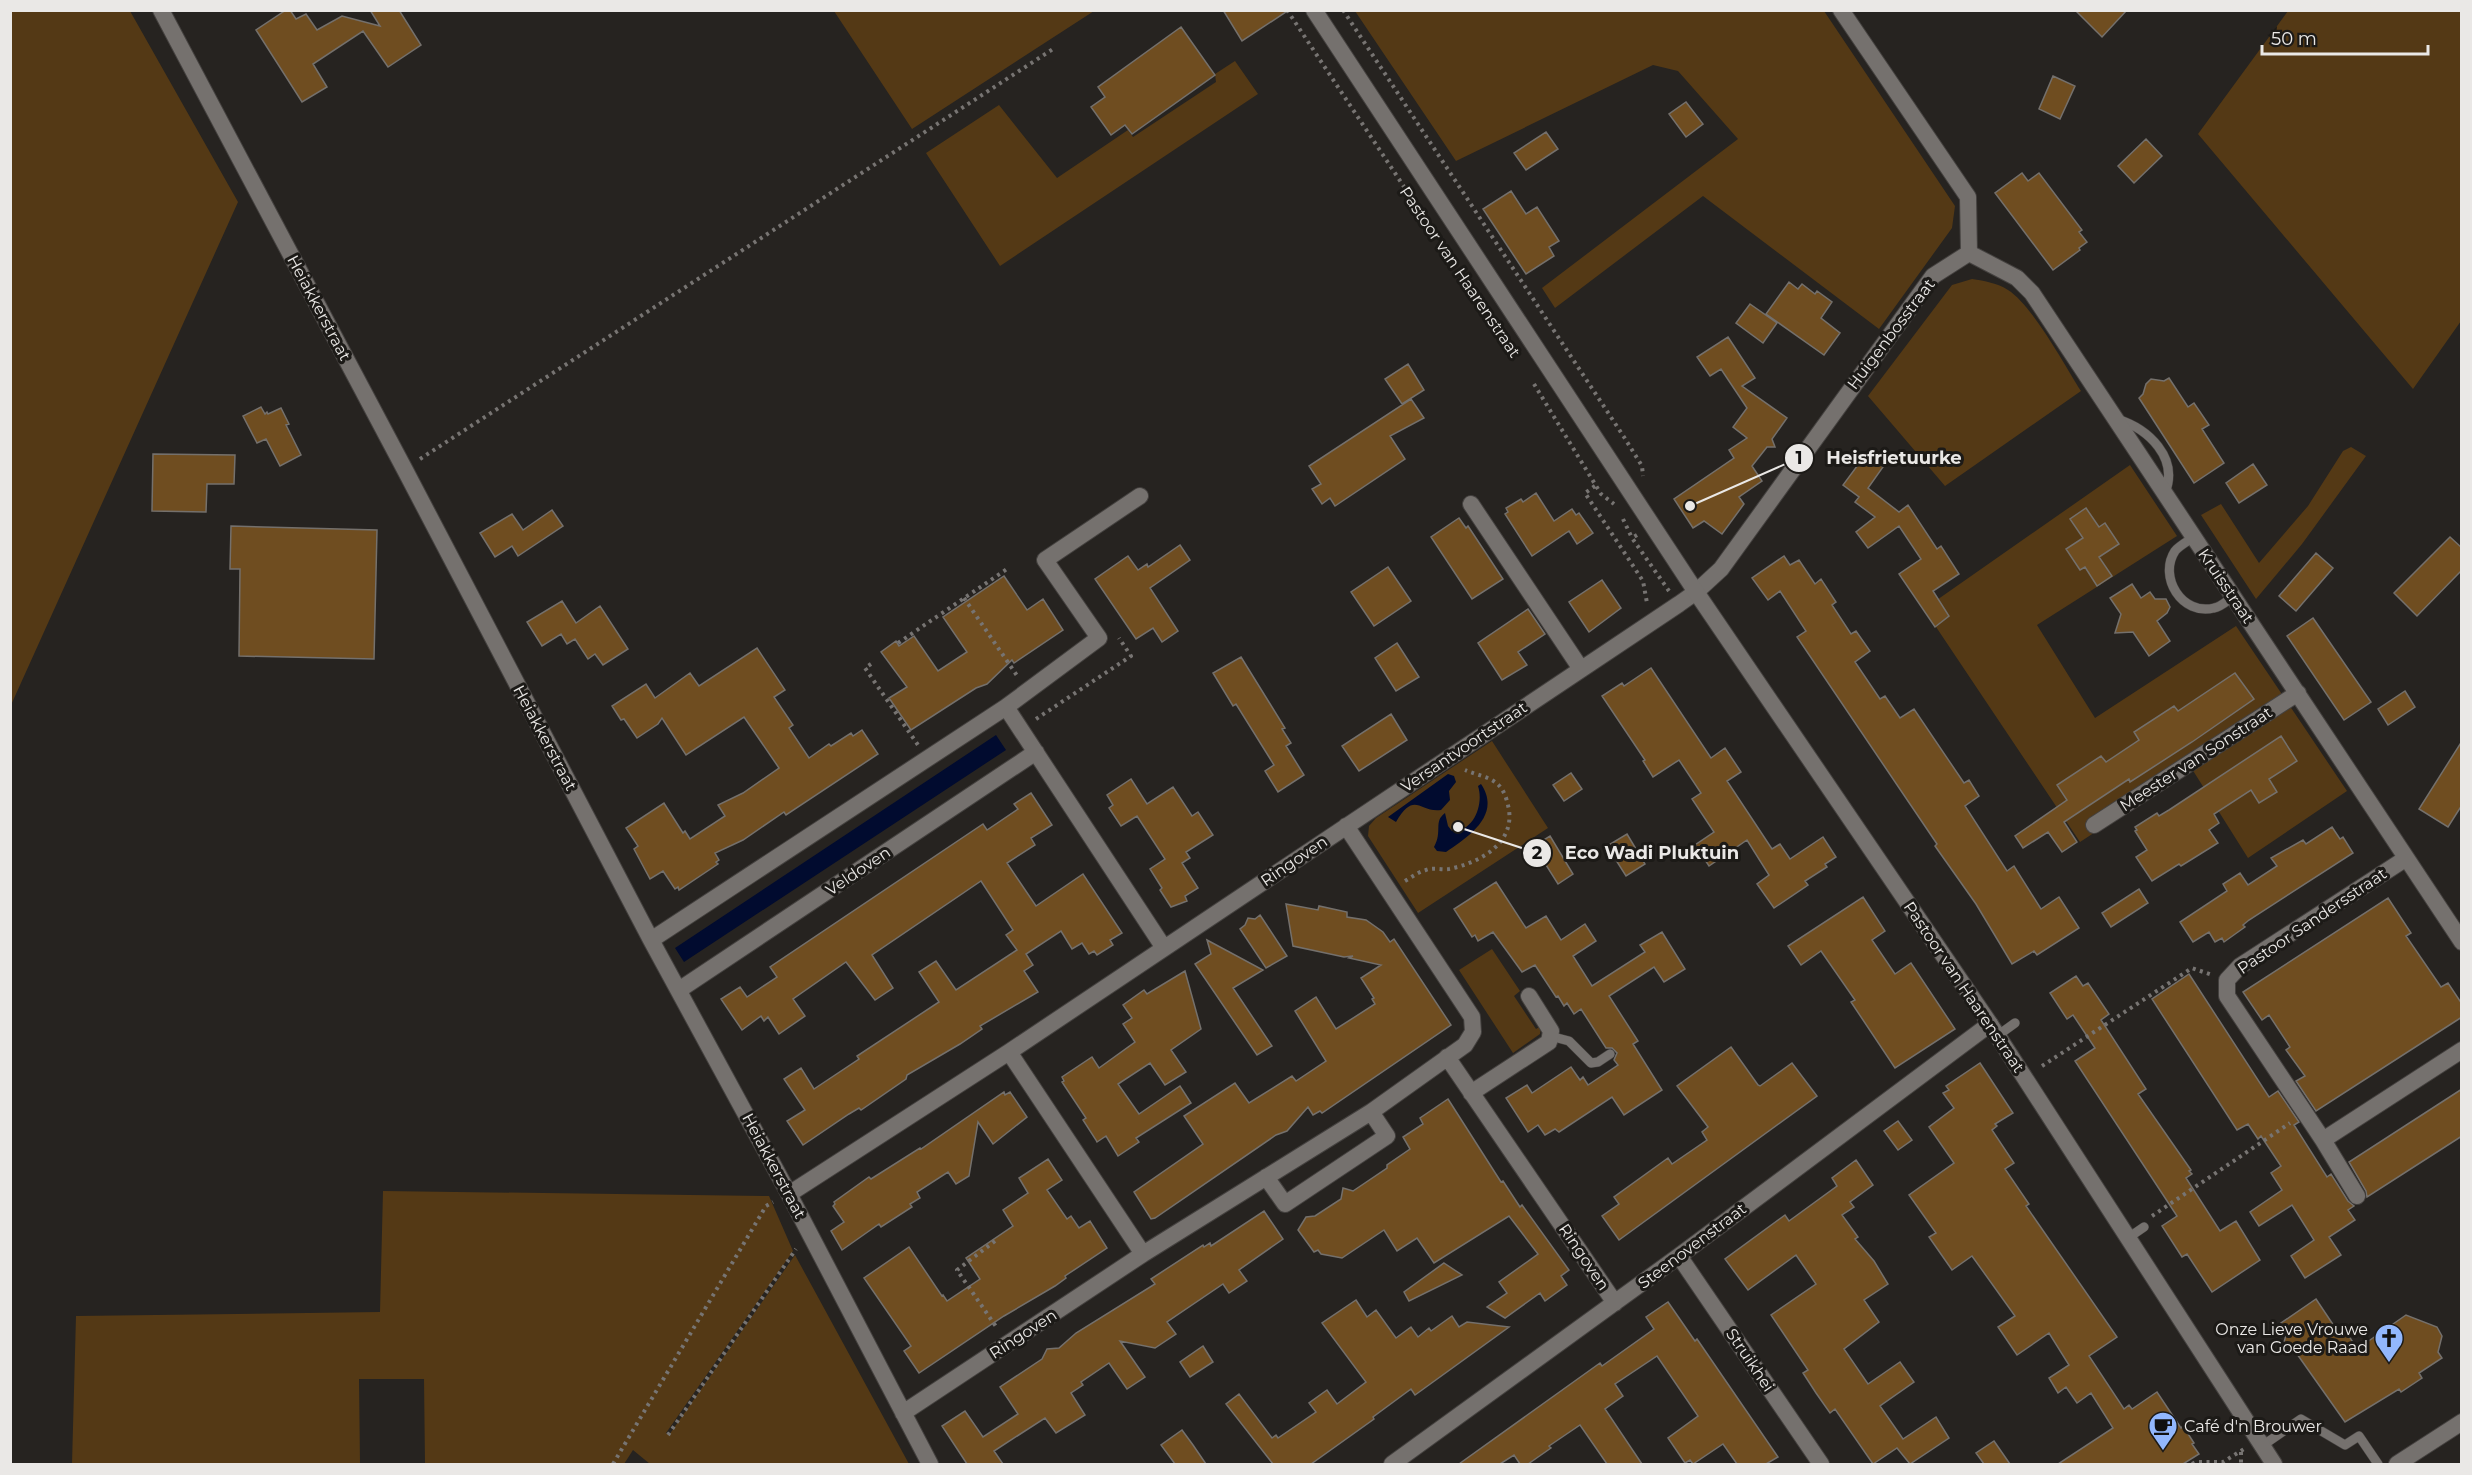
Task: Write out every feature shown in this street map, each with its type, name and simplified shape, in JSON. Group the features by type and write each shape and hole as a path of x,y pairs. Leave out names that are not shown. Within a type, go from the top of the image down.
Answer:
{"street":[{"name":"Heiakkerstraat","path":"161,10 930,1464"},
{"name":"Pastoor van Haarenstraat","path":"1314,10 1696,592 1993,1030 2274,1464"},
{"path":"1841,10 1968,197 1969,253"},
{"name":"Huigenbosstraat","path":"1696,592 1721,569 1933,276 1969,253"},
{"name":"Kruisstraat","path":"1969,253 2017,278 2032,293 2462,942"},
{"path":"651,940 1006,707 1099,638 1045,560 1140,496"},
{"path":"1471,504 1581,669"},
{"name":"Versantvoortstraat","path":"1346,826 1696,592"},
{"name":"Meester van Sonstraat","path":"2094,825 2298,693"},
{"path":"1006,707 1164,948"},
{"name":"Veldoven","path":"679,990 1036,752"},
{"name":"Ringoven","path":"789,1194 1009,1052 1346,826 1472,1017 1473,1032 1465,1045 1371,1112 1143,1254 903,1413"},
{"name":"Pastoor Sandersstraat","path":"2357,1196 2305,1112 2228,996 2227,980 2240,966 2405,859"},
{"path":"1471,1093 1549,1042 1551,1031 1529,996"},
{"name":"Steenovenstraat","path":"1392,1464 1993,1030"},
{"path":"2323,1140 2462,1050"},
{"path":"1009,1052 1143,1254"},
{"name":"Ringoven","path":"1447,1057 1615,1303"},
{"path":"1266,1177 1286,1204 1387,1136 1371,1112"},
{"name":"Struikhei","path":"1679,1256 1821,1464"},
{"path":"2397,1464 2462,1422"}],"lane":[{"path":"2194,537 2176,550 2169,567 2171,585 2181,600 2197,608 2215,608 2234,596"},
{"path":"1993,1030 2015,1023"},
{"path":"1550,1036 1569,1041 1591,1062 1598,1062 1610,1054"},
{"path":"2128,1238 2144,1227"},
{"path":"2260,1443 2301,1419 2345,1445 2359,1436 2378,1464"}],"path":[{"name":"Pastoor van Haarenstraat","path":"1287,10 1438,238"},
{"path":"1343,10 1624,437 1642,466 1644,483"},
{"path":"405,470 1053,49"},
{"name":"Pastoor van Haarenstraat","path":"1529,376 1600,494 1617,505"},
{"path":"1595,486 1585,493 1643,582 1648,607 1656,619"},
{"path":"898,643 1008,569"},
{"path":"964,598 1019,679 1013,684"},
{"path":"871,664 865,668 919,745"},
{"path":"1390,892 1427,869 1448,869 1487,854 1502,842 1507,832 1509,811 1501,789 1494,779 1466,770 1451,756"},
{"path":"2042,1066 2192,968 2227,980"},
{"path":"2151,1216 2305,1112"},
{"path":"613,1464 766,1206 789,1194"},
{"path":"668,1435 808,1231"},
{"path":"995,1241 957,1270 1008,1344"},
{"path":"2192,1464 2223,1462 2240,1451 2260,1443"},
{"path":"2240,1451 2241,1464"}],"shaded area":[{"path":"11,10 130,11 238,202 11,705"},
{"path":"834,11 1094,11 912,129"},
{"path":"1355,11 1824,11 1955,206 1952,228 1879,329 1703,196 1555,308 1542,288 1738,139 1678,71 1653,65 1456,161"},
{"path":"2288,11 2461,11 2461,321 2413,389 2198,134"},
{"path":"1235,61 1258,94 1000,266 926,153 999,105 1057,178 1128,130 1133,137 1216,82 1215,74"},
{"path":"1972,279 2008,290 2027,308 2081,391 1945,486 1868,396 1952,285"},
{"path":"2351,447 2366,456 2302,544 2256,599 2201,515 2221,504 2259,563 2308,506 2343,451"},
{"path":"2130,465 2177,536 2037,625 2095,718 2236,626 2347,791 2248,858 2192,769 2080,842 1924,609"},
{"path":"1492,741 1548,828 1418,913 1368,836 1369,826 1376,818"},
{"path":"1492,949 1520,991 1514,996 1536,1029 1541,1026 1540,1034 1513,1053 1459,970"},
{"path":"383,1191 769,1196 793,1251 666,1433 669,1435 795,1255 909,1464 650,1464 633,1450 624,1464 425,1464 424,1379 359,1379 360,1464 72,1464 76,1316 380,1312"}],"water":[{"path":"996,735 1006,750 684,962 675,948"},
{"path":"1448,774 1454,776 1456,782 1449,791 1450,800 1441,810 1413,805 1402,812 1396,822 1388,817"},
{"path":"1481,784 1486,795 1487,806 1480,824 1446,852 1437,851 1434,847 1441,816 1445,813 1448,826 1452,831 1466,827 1476,816 1480,801 1478,786"}],"building":[{"path":"286,10 290,10 296,19 306,14 317,30 342,16 380,26 370,10 399,10 421,45 388,67 363,31 313,64 327,87 302,102 256,30"},
{"path":"1223,10 1289,10 1242,41"},
{"path":"2075,10 2127,10 2102,37"},
{"path":"1181,27 1215,75 1132,134 1125,125 1111,135 1091,107 1105,97 1098,87"},
{"path":"2053,76 2075,86 2060,119 2039,109"},
{"path":"1686,102 1703,124 1686,137 1669,114"},
{"path":"1546,132 1558,149 1526,170 1514,153"},
{"path":"2146,139 2162,156 2134,183 2118,166"},
{"path":"2022,173 2028,181 2039,173 2082,230 2079,232 2087,242 2053,270 1995,193"},
{"path":"1511,191 1526,214 1537,207 1559,241 1549,247 1554,256 1526,274 1483,209"},
{"path":"1789,282 1798,289 1802,284 1815,294 1817,291 1832,302 1821,318 1840,333 1824,355 1766,314"},
{"path":"1750,304 1777,323 1763,343 1736,323"},
{"path":"1728,337 1755,378 1742,386 1787,418 1772,439 1775,447 1767,447 1752,466 1762,481 1739,497 1744,504 1722,534 1704,521 1693,528 1674,499 1734,458 1729,450 1747,438 1733,427 1747,408 1721,369 1710,376 1697,357"},
{"path":"1408,364 1424,390 1402,404 1385,379"},
{"path":"2169,378 2188,407 2194,403 2209,425 2202,429 2224,463 2194,483 2139,398 2151,379 2164,381"},
{"path":"1411,399 1424,418 1390,436 1405,459 1335,506 1330,498 1322,504 1312,489 1321,484 1309,466"},
{"path":"261,407 265,414 281,408 289,424 286,425 301,455 280,466 266,439 257,443 243,416"},
{"path":"153,454 235,455 234,484 207,484 206,512 152,511"},
{"path":"1866,454 1883,467 1868,488 1899,512 1908,505 1937,549 1941,546 1959,574 1933,591 1949,616 1935,627 1899,574 1921,559 1899,526 1868,548 1856,532 1875,517 1855,502 1859,497 1843,485"},
{"path":"2253,464 2267,485 2239,503 2226,483"},
{"path":"1536,493 1554,521 1572,509 1576,515 1579,513 1593,533 1577,544 1569,531 1532,556 1505,514 1508,512 1506,508 1521,499 1523,502"},
{"path":"2086,508 2099,527 2105,523 2119,544 2099,557 2112,576 2097,586 2085,567 2080,570 2066,549 2083,538 2070,519"},
{"path":"552,510 563,526 518,556 512,546 495,557 480,533 512,514 523,530"},
{"path":"1459,518 1466,528 1468,526 1503,579 1472,599 1431,537"},
{"path":"231,526 377,530 374,659 239,656 240,569 230,569"},
{"path":"2450,537 2462,548 2462,570 2417,616 2394,593"},
{"path":"1180,545 1190,560 1150,588 1178,631 1162,642 1153,628 1136,639 1095,579 1128,556 1138,570 1147,564 1148,567"},
{"path":"2316,553 2333,568 2296,611 2279,596"},
{"path":"1784,556 1790,565 1799,560 1815,584 1821,579 1836,602 1832,605 1851,634 1856,631 1870,651 1855,662 1880,699 1885,696 1900,718 1914,709 1964,783 1969,780 1979,796 1965,806 2007,871 2014,866 2041,909 2059,897 2079,928 2037,955 2034,951 2012,964 1976,904 1935,846 1937,844 1797,637 1806,631 1780,591 1768,600 1752,578"},
{"path":"1388,567 1411,601 1374,626 1351,592"},
{"path":"1004,576 1027,610 1043,599 1063,630 1014,663 1012,660 987,684 976,688 911,730 889,698 907,687 881,652 896,641 899,646 914,636 938,671 967,652 943,617"},
{"path":"1602,580 1621,608 1589,632 1569,602"},
{"path":"2132,584 2141,598 2150,592 2155,599 2166,599 2170,607 2167,613 2157,621 2170,641 2149,656 2133,632 2115,633 2121,614 2110,598"},
{"path":"562,601 576,623 600,606 628,649 603,665 595,654 588,659 575,639 567,644 561,634 542,646 527,622"},
{"path":"1528,609 1545,634 1518,652 1527,665 1502,680 1478,643"},
{"path":"2313,618 2371,702 2344,720 2287,636"},
{"path":"1397,643 1419,677 1396,691 1375,658"},
{"path":"757,648 785,690 774,697 793,725 789,728 809,758 829,744 831,746 851,733 853,736 862,730 878,754 786,815 784,812 743,840 715,853 719,860 716,862 718,864 679,890 678,887 675,889 663,871 650,879 634,849 638,846 626,828 664,803 683,833 685,831 690,839 725,816 718,805 743,793 779,768 744,717 686,755 662,718 658,724 637,738 612,706 646,684 655,698 690,673 699,686"},
{"path":"1241,657 1285,728 1282,729 1291,743 1286,746 1304,775 1278,792 1265,771 1274,765 1236,704 1233,706 1213,673"},
{"path":"1651,668 1711,758 1725,748 1741,772 1727,781 1772,849 1780,844 1790,859 1823,837 1836,857 1825,864 1827,867 1805,881 1808,885 1774,908 1757,884 1769,875 1747,840 1709,866 1695,845 1714,832 1692,799 1701,793 1679,760 1653,777 1643,761 1645,760 1602,696 1622,683 1624,686"},
{"path":"2235,673 2254,699 2192,742 2130,782 2129,779 2064,822 2077,842 2062,852 2048,832 2023,848 2015,836 2067,800 2057,785 2101,756 2106,762 2139,740 2134,732 2174,706 2178,711"},
{"path":"2405,691 2415,707 2388,725 2378,709"},
{"path":"1391,714 1407,740 1359,771 1342,746"},
{"path":"2281,736 2297,761 2269,779 2277,792 2259,803 2251,790 2214,814 2219,823 2209,830 2218,843 2152,881 2136,857 2147,850 2135,831 2137,830 2135,827 2157,813 2159,816 2169,810"},
{"path":"2462,741 2462,805 2448,827 2419,809"},
{"path":"1571,773 1582,789 1564,801 1553,785"},
{"path":"1131,779 1147,804 1173,787 1192,816 1198,812 1213,835 1186,852 1190,858 1182,863 1198,888 1185,896 1187,901 1171,907 1160,890 1162,888 1150,869 1165,859 1137,816 1121,826 1109,808 1113,805 1107,795"},
{"path":"1031,793 1052,825 1031,838 1035,845 1007,863 1036,906 1083,874 1122,933 1110,940 1113,945 1097,955 1094,951 1089,954 1082,943 1072,949 1061,931 1026,954 1033,965 1024,971 1038,992 980,1026 982,1029 960,1044 907,1075 906,1079 861,1110 859,1108 849,1114 803,1145 787,1121 805,1110 784,1079 801,1068 814,1089 859,1059 857,1056 939,1002 919,972 936,961 956,990 1017,950 1006,935 1013,930 981,881 872,955 893,988 875,1000 846,962 793,999 805,1016 779,1034 768,1017 764,1021 761,1016 742,1030 721,999 740,987 747,997 777,977 770,967 983,824 987,830 1018,809 1014,804"},
{"path":"2332,827 2340,839 2343,837 2353,853 2249,920 2243,925 2245,927 2224,942 2222,938 2215,942 2209,932 2193,942 2180,922 2227,891 2223,884 2240,873 2248,885 2277,866 2271,858 2303,840 2306,844"},
{"path":"1627,834 1645,864 1626,876 1607,846"},
{"path":"1550,836 1573,874 1558,884 1534,846"},
{"path":"1496,882 1526,928 1546,916 1561,940 1585,924 1596,941 1573,956 1592,986 1645,952 1640,945 1662,932 1685,969 1664,982 1654,967 1609,996 1638,1041 1633,1044 1662,1090 1624,1115 1612,1097 1559,1132 1555,1129 1545,1135 1538,1125 1528,1132 1506,1098 1527,1085 1532,1093 1571,1067 1580,1080 1583,1077 1588,1085 1618,1065 1614,1060 1617,1053 1612,1048 1606,1048 1581,1009 1574,1014 1567,1003 1564,1006 1535,965 1522,972 1493,932 1478,941 1475,935 1472,937 1454,909"},
{"path":"2139,889 2148,903 2111,927 2102,913"},
{"path":"1863,897 1885,931 1872,940 1895,974 1911,963 1955,1029 1895,1068 1851,1002 1855,1000 1821,951 1801,965 1788,946"},
{"path":"2388,898 2411,933 2406,936 2441,987 2448,983 2462,1004 2462,1017 2316,1111 2296,1081 2305,1076 2286,1050 2290,1047 2269,1015 2262,1020 2243,992"},
{"path":"1286,904 1318,910 1319,906 1347,912 1347,917 1366,920 1383,932 1390,942 1394,939 1451,1025 1322,1113 1320,1111 1313,1115 1308,1107 1287,1131 1276,1135 1151,1219 1134,1192 1203,1144 1184,1116 1235,1083 1249,1103 1292,1076 1296,1081 1326,1061 1295,1011 1316,997 1336,1029 1375,1004 1372,999 1374,998 1361,978 1381,965 1349,958 1353,956 1344,957 1293,946"},
{"path":"1260,915 1287,956 1266,968 1240,929 1248,918 1255,919"},
{"path":"1207,940 1263,970 1233,988 1272,1046 1257,1055 1195,964 1211,954"},
{"path":"1185,971 1201,1029 1171,1050 1186,1072 1165,1085 1150,1063 1118,1084 1139,1114 1180,1086 1191,1103 1136,1138 1139,1142 1118,1156 1106,1136 1097,1142 1083,1120 1086,1118 1062,1082 1064,1081 1062,1077 1092,1057 1099,1068 1135,1042 1123,1024 1132,1018 1123,1005 1144,990 1147,994"},
{"path":"2189,974 2269,1097 2278,1091 2299,1122 2294,1125 2327,1177 2331,1174 2348,1201 2354,1206 2348,1210 2355,1220 2329,1237 2341,1255 2305,1278 2291,1256 2314,1240 2292,1205 2259,1226 2250,1212 2282,1190 2271,1173 2281,1166 2261,1136 2258,1139 2248,1124 2237,1130 2152,999"},
{"path":"2076,976 2083,986 2088,983 2109,1014 2101,1020 2146,1089 2138,1094 2191,1170 2189,1171 2192,1174 2186,1178 2220,1231 2236,1221 2260,1260 2212,1292 2187,1254 2182,1257 2162,1226 2177,1216 2075,1061 2095,1048 2073,1015 2067,1019 2050,993"},
{"path":"1731,1047 1758,1085 1760,1086 1792,1063 1817,1096 1619,1240 1602,1216 1619,1204 1614,1197 1668,1158 1672,1164 1707,1140 1702,1132 1708,1127 1677,1086"},
{"path":"1980,1063 2013,1113 1995,1124 1997,1126 1992,1130 2014,1163 2005,1169 2029,1204 2026,1206 2117,1337 2089,1356 2124,1409 2129,1405 2132,1409 2157,1392 2181,1428 2183,1426 2199,1454 2183,1464 2058,1464 2113,1428 2091,1393 2077,1403 2066,1387 2058,1393 2049,1378 2069,1365 2049,1333 2017,1355 1998,1327 2015,1316 1972,1256 1952,1270 1929,1237 1936,1233 1909,1195 1954,1163 1929,1127 1954,1108 1943,1093 1949,1090 1946,1086"},
{"path":"2462,1089 2462,1136 2367,1197 2366,1191 2349,1162"},
{"path":"1004,1092 1005,1095 1010,1092 1027,1117 993,1144 978,1122 969,1176 956,1184 948,1172 917,1192 920,1198 910,1204 912,1207 881,1227 879,1224 842,1250 831,1231 844,1222 833,1206 834,1202 869,1177 871,1179 921,1149"},
{"path":"1448,1099 1501,1182 1503,1181 1520,1207 1522,1205 1569,1270 1561,1276 1567,1285 1545,1301 1540,1293 1505,1318 1487,1307 1507,1293 1499,1282 1538,1254 1509,1216 1434,1263 1417,1238 1397,1251 1384,1230 1342,1258 1321,1254 1318,1250 1314,1252 1298,1230 1306,1217 1315,1216 1341,1199 1343,1188 1353,1191 1410,1149 1403,1137 1423,1124 1420,1118"},
{"path":"1898,1121 1912,1140 1898,1150 1884,1131"},
{"path":"1048,1159 1062,1180 1047,1190 1067,1219 1071,1216 1079,1228 1090,1221 1107,1248 1065,1276 1066,1278 1055,1286 1004,1316 919,1373 904,1351 911,1346 864,1278 909,1247 947,1301 980,1279 966,1258 1013,1226 1003,1210 1028,1193 1019,1178"},
{"path":"1856,1160 1873,1185 1850,1202 1854,1207 1842,1215 1858,1237 1855,1239 1874,1261 1888,1284 1864,1300 1879,1322 1844,1349 1868,1384 1900,1362 1914,1382 1880,1406 1903,1439 1936,1417 1949,1438 1910,1464 1897,1448 1873,1464 1835,1409 1830,1413 1816,1393 1803,1373 1808,1370 1771,1315 1816,1284 1796,1255 1748,1290 1725,1259 1785,1215 1789,1221 1837,1186 1832,1178"},
{"path":"1264,1211 1283,1239 1239,1270 1247,1281 1229,1293 1223,1284 1167,1322 1176,1334 1155,1348 1120,1341 1145,1377 1127,1389 1109,1363 1081,1382 1083,1385 1071,1393 1085,1415 1056,1433 1045,1418 994,1451 1003,1464 967,1464 942,1426 965,1411 983,1437 1018,1414 1000,1387 1042,1359 1047,1349 1059,1348 1076,1333 1155,1284 1151,1279 1203,1245 1204,1247 1210,1243 1211,1246"},
{"path":"1444,1263 1462,1275 1409,1301 1404,1292"},
{"name":"Onze Lieve Vrouwe van Goede Raad","path":"2316,1299 2338,1332 2344,1328 2357,1349 2406,1315 2437,1327 2442,1336 2438,1352 2442,1358 2419,1373 2422,1378 2401,1392 2399,1389 2345,1422 2297,1354 2292,1353 2284,1342 2287,1332 2281,1323"},
{"path":"1356,1300 1367,1317 1376,1310 1396,1338 1411,1327 1418,1337 1429,1328 1431,1331 1452,1316 1459,1327 1467,1322 1509,1327 1415,1395 1411,1389 1373,1417 1374,1419 1311,1464 1273,1464 1226,1404 1239,1394 1272,1438 1276,1435 1278,1438 1316,1412 1309,1403 1327,1390 1337,1404 1366,1382 1322,1323"},
{"path":"1668,1302 1695,1341 1697,1339 1778,1457 1766,1464 1737,1464 1723,1444 1693,1464 1690,1460 1685,1463 1668,1438 1698,1416 1657,1356 1615,1384 1623,1396 1605,1409 1642,1464 1607,1464 1580,1425 1549,1446 1551,1448 1528,1464 1520,1464 1514,1455 1500,1464 1459,1464 1600,1363 1602,1366 1654,1329 1646,1317"},
{"path":"1203,1346 1213,1362 1190,1377 1180,1362"},
{"path":"1182,1430 1206,1464 1175,1464 1161,1445"},
{"path":"1994,1441 2010,1464 1984,1464 1976,1453"}],"place":[{"name":"Heisfrietuurke","path":"1690,506"},
{"name":"Eco Wadi Pluktuin","path":"1458,827"},
{"name":"Onze Lieve Vrouwe van Goede Raad","path":"2389,1364"},
{"name":"Café d'n Brouwer","path":"2163,1452"}]}
